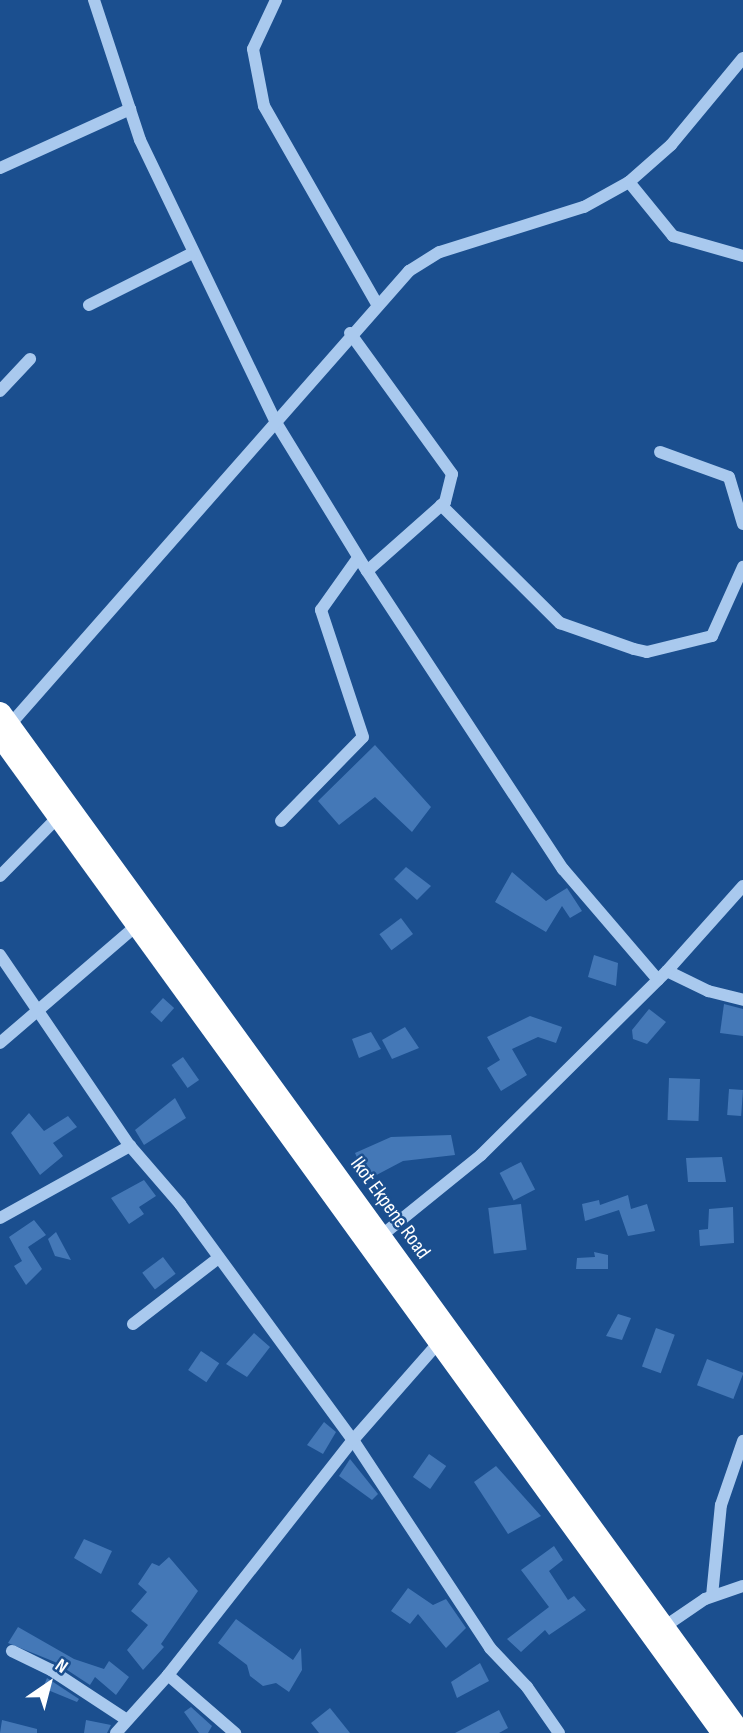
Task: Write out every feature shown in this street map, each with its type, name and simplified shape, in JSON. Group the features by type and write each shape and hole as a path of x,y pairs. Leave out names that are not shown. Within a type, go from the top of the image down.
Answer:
{"highway":[{"name":"Ikot Ekpene Road","path":"3,727 657,1631 722,1733"},
{"name":"Ikot Ekpene Road","path":"63,811 136,926 373,1241 439,1342 657,1631 741,1733"}],"street":[{"path":"94,0 130,109 191,254 275,421 358,558 563,869 662,975 743,1000"},
{"path":"276,0 253,49 264,106 376,302"},
{"path":"3,727 275,421 376,302 409,271 440,252 584,206 629,182 671,145 743,58"},
{"path":"0,168 130,109"},
{"path":"629,182 673,236 743,256"},
{"path":"89,305 191,254"},
{"path":"349,333 452,474 441,505 367,571"},
{"path":"0,391 30,359"},
{"path":"660,452 729,477 743,524"},
{"path":"441,505 561,623 647,652 712,636 743,566"},
{"path":"281,821 363,737 321,610 358,558"},
{"path":"0,876 63,811"},
{"path":"373,1241 481,1155 662,975 743,886"},
{"path":"0,1043 136,926"},
{"path":"0,955 130,1146 353,1440 490,1648 559,1733"},
{"path":"0,1218 130,1146"},
{"path":"132,1324 217,1259"},
{"path":"116,1733 168,1675 353,1440 439,1342"},
{"path":"712,1596 721,1505 743,1441"},
{"path":"657,1631 712,1596 743,1586"},
{"path":"12,1651 51,1670 127,1720"},
{"path":"168,1675 235,1733"}],"building":[{"path":"375,745 431,807 412,832 375,797 339,825 318,801"},
{"path":"406,867 431,886 417,900 394,879"},
{"path":"512,872 546,901 567,888 582,911 570,918 562,906 546,932 495,902"},
{"path":"401,918 413,934 391,950 379,934"},
{"path":"594,955 618,963 616,986 588,977"},
{"path":"163,998 174,1008 161,1022 150,1012"},
{"path":"724,1004 743,1009 743,1036 720,1033"},
{"path":"649,1009 666,1022 647,1044 633,1039 632,1030"},
{"path":"530,1016 562,1027 556,1043 538,1037 512,1049 527,1075 501,1091 487,1068 500,1060 487,1037"},
{"path":"405,1027 419,1048 392,1059 382,1040"},
{"path":"371,1032 381,1049 359,1058 352,1039"},
{"path":"183,1057 199,1080 188,1088 172,1065"},
{"path":"669,1078 700,1079 699,1121 668,1120"},
{"path":"729,1089 743,1090 741,1116 727,1115"},
{"path":"175,1098 186,1118 144,1145 135,1130"},
{"path":"29,1113 44,1131 68,1116 77,1127 53,1143 63,1156 40,1175 11,1133"},
{"path":"451,1135 455,1155 403,1161 367,1180 355,1153 391,1137"},
{"path":"722,1157 726,1182 688,1182 686,1158"},
{"path":"521,1162 535,1190 514,1201 500,1173"},
{"path":"144,1180 156,1196 139,1207 144,1214 129,1224 111,1198"},
{"path":"628,1195 631,1209 647,1204 655,1231 628,1236 619,1210 585,1221 582,1204 599,1200 600,1205"},
{"path":"521,1204 527,1250 494,1254 488,1208"},
{"path":"733,1207 734,1243 700,1246 699,1230 708,1229 709,1209"},
{"path":"34,1220 46,1235 28,1247 42,1269 26,1285 14,1266 22,1261 9,1237"},
{"path":"56,1232 71,1260 55,1256 48,1239"},
{"path":"594,1252 608,1255 608,1269 576,1269 577,1258 595,1257"},
{"path":"163,1257 176,1274 155,1289 142,1273"},
{"path":"618,1314 631,1318 622,1340 606,1336"},
{"path":"656,1328 675,1335 661,1373 642,1367"},
{"path":"254,1333 270,1347 247,1377 226,1364"},
{"path":"201,1351 219,1363 206,1382 188,1370"},
{"path":"707,1359 743,1373 733,1399 697,1385"},
{"path":"324,1422 336,1432 323,1454 307,1445"},
{"path":"429,1454 446,1466 430,1489 413,1477"},
{"path":"350,1459 378,1494 372,1500 339,1476"},
{"path":"496,1466 541,1516 508,1534 474,1482"},
{"path":"84,1539 112,1551 101,1574 74,1558"},
{"path":"554,1546 563,1560 549,1571 568,1600 574,1596 586,1610 549,1635 545,1630 521,1652 507,1639 549,1607 521,1570"},
{"path":"169,1557 198,1591 161,1644 164,1647 143,1670 127,1650 148,1625 131,1611 147,1592 138,1584 152,1563 159,1566"},
{"path":"408,1588 433,1605 446,1599 466,1628 446,1648 418,1614 410,1624 391,1611"},
{"path":"236,1619 293,1660 301,1648 302,1670 289,1692 276,1683 263,1686 250,1676 247,1665 218,1643"},
{"path":"18,1627 74,1659 104,1669 109,1661 129,1677 116,1695 95,1677 90,1685 55,1662 8,1643"},
{"path":"480,1663 489,1681 457,1698 451,1682"},
{"path":"47,1678 79,1699 77,1702 43,1688"},
{"path":"191,1707 212,1726 208,1733 199,1733 184,1712"},
{"path":"330,1708 350,1733 319,1733 311,1723"},
{"path":"499,1710 508,1728 499,1733 455,1733"},
{"path":"2,1720 37,1729 37,1733 0,1733"},
{"path":"86,1720 111,1725 107,1733 84,1733"}]}
